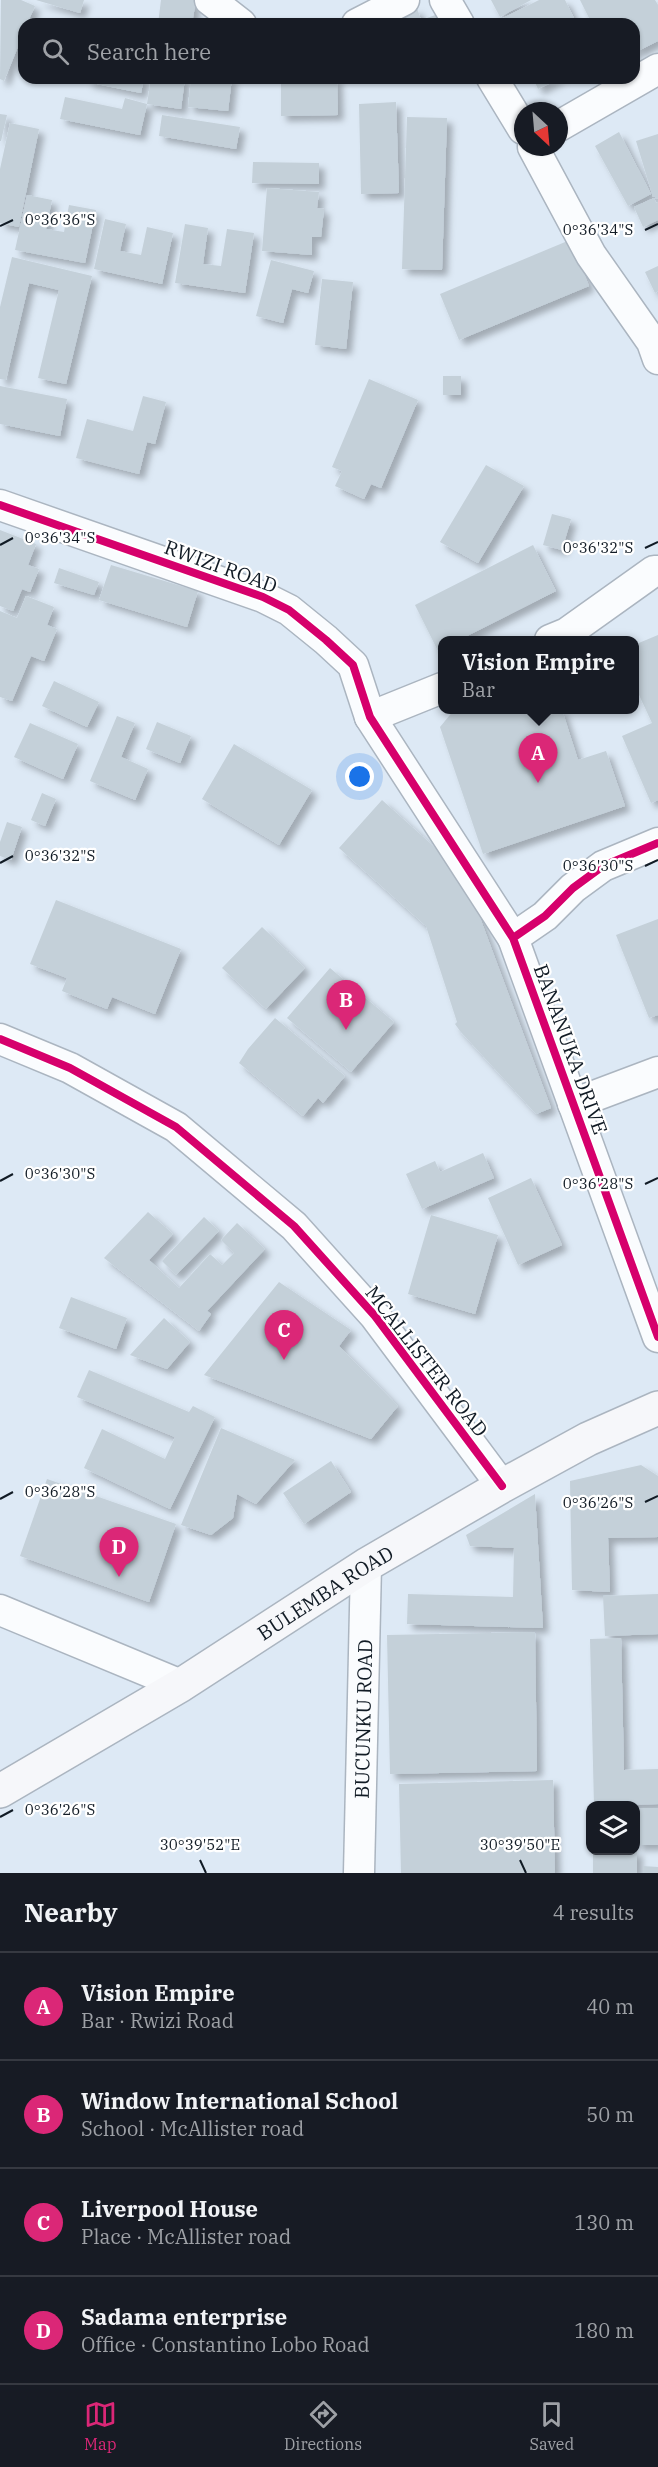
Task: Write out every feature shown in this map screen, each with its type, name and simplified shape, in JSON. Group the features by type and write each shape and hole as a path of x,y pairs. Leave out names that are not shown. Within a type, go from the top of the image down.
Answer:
{"main road":[{"name":"BULEMBA ROAD","path":"0,1791 181,1685 366,1565 588,1439 658,1408"}],"street":[{"path":"210,0 233,18"},
{"path":"369,18 404,0"},
{"path":"445,0 456,18"},
{"path":"640,79 658,69"},
{"path":"496,84 514,114"},
{"path":"568,121 632,84"},
{"path":"538,156 591,255 652,342 658,359"},
{"name":"RWIZI ROAD","path":"0,505 263,597 290,610 326,640 353,665 370,717 513,938"},
{"path":"560,636 654,571 658,571"},
{"path":"370,717 438,690"},
{"path":"513,938 545,916 573,888 603,866 658,843"},
{"name":"BANANUKA DRIVE","path":"513,938 658,1337"},
{"name":"MCALLISTER ROAD","path":"0,1039 70,1068 176,1127 294,1226 375,1316 502,1486"},
{"path":"573,1104 658,1072"},
{"name":"BUCUNKU ROAD","path":"359,1873 366,1565"},
{"path":"0,1610 181,1685"}],"building":[{"path":"1,0 21,0 35,6 30,18 18,18 18,47 4,81 0,79"},
{"path":"36,0 84,0 80,13"},
{"path":"161,0 196,0 193,18 159,18"},
{"path":"491,0 531,0 500,17"},
{"path":"539,0 565,0 574,18 503,18"},
{"path":"580,0 655,0 658,5 658,41 640,50 640,18 589,18"},
{"path":"417,8 420,18 391,18"},
{"path":"444,12 446,18 427,18"},
{"path":"97,84 143,84 141,93"},
{"path":"150,84 184,84 181,109 147,104"},
{"path":"190,84 231,84 228,111 188,107"},
{"path":"281,84 337,84 338,115 281,116"},
{"path":"536,84 548,84 538,89"},
{"path":"65,97 122,109 125,98 147,104 140,135 60,119"},
{"path":"396,102 399,193 361,194 359,104"},
{"path":"0,114 7,115 1,141 0,141"},
{"path":"162,115 240,127 236,149 159,136"},
{"path":"407,117 447,118 442,270 402,269"},
{"path":"10,123 39,129 19,227 0,223 0,169"},
{"path":"619,132 651,194 628,206 595,146"},
{"path":"658,134 658,198 656,199 655,196 653,197 636,141"},
{"path":"253,162 319,163 319,184 252,183"},
{"path":"267,188 319,192 317,208 324,209 321,237 312,237 312,255 262,251"},
{"path":"27,195 52,200 46,229 64,232 69,205 96,210 85,263 15,250"},
{"path":"654,198 656,203 658,202 658,220 643,227 634,207"},
{"path":"105,219 126,224 120,251 141,255 147,227 173,233 162,284 94,269"},
{"path":"185,224 208,228 203,264 221,266 227,229 254,233 245,293 175,283"},
{"path":"570,240 589,286 459,340 440,294"},
{"path":"12,257 92,276 66,384 38,378 59,290 29,283 6,380 0,379 0,307"},
{"path":"271,260 314,271 308,293 292,289 283,323 256,316"},
{"path":"658,266 658,291 655,293 645,272"},
{"path":"322,279 353,282 346,349 315,345"},
{"path":"443,376 461,376 461,395 443,395"},
{"path":"369,379 418,400 381,488 371,484 364,499 335,486 342,471 332,467"},
{"path":"0,386 67,399 60,436 0,424"},
{"path":"143,396 166,402 155,444 147,442 139,474 76,458 87,419 133,431"},
{"path":"486,465 524,486 478,563 440,542"},
{"path":"552,514 571,519 562,550 543,545"},
{"path":"0,530 36,544 28,565 39,569 30,592 22,589 13,611 0,606"},
{"path":"533,545 556,591 467,636 438,636 438,651 415,605"},
{"path":"111,565 198,591 187,627 99,600"},
{"path":"59,568 99,582 94,595 54,583"},
{"path":"26,596 54,607 47,625 57,629 44,661 31,656 12,701 0,697 0,611 17,618"},
{"path":"658,635 658,800 651,803 622,736 652,723 639,695 639,643"},
{"path":"54,681 99,702 87,727 42,706"},
{"path":"451,714 563,714 578,760 606,751 625,806 483,854 440,727"},
{"path":"117,716 135,723 121,757 148,769 135,800 90,781"},
{"path":"157,722 191,736 180,763 146,749"},
{"path":"30,723 78,744 63,779 14,757"},
{"path":"234,744 312,790 279,845 202,799"},
{"path":"42,793 56,799 45,826 31,820"},
{"path":"382,800 470,879 467,883 551,1108 536,1114 460,1031 455,1024 457,1022 426,926 339,848"},
{"path":"7,822 22,827 11,860 0,856 0,842"},
{"path":"56,900 181,949 155,1014 112,997 107,1009 62,991 67,978 30,964"},
{"path":"658,919 658,1015 649,1018 616,935"},
{"path":"262,927 305,968 266,1009 222,968"},
{"path":"330,968 394,1022 351,1072 287,1018"},
{"path":"275,1018 345,1076 323,1103 318,1098 303,1116 239,1063"},
{"path":"483,1153 494,1178 422,1209 406,1174 435,1161 440,1172"},
{"path":"531,1178 562,1245 518,1265 488,1198"},
{"path":"148,1212 173,1234 149,1260 179,1288 210,1254 222,1265 234,1253 221,1240 237,1223 265,1249 207,1311 211,1314 199,1331 104,1258"},
{"path":"431,1215 498,1235 475,1314 408,1294"},
{"path":"204,1217 219,1231 176,1275 162,1261"},
{"path":"279,1282 351,1330 339,1346 398,1406 371,1439 204,1375"},
{"path":"71,1297 127,1318 116,1349 59,1328"},
{"path":"164,1318 190,1342 167,1369 130,1355"},
{"path":"89,1370 189,1412 193,1406 215,1417 170,1509 84,1468 102,1429 165,1459 175,1437 77,1397"},
{"path":"221,1428 295,1460 256,1504 237,1494 233,1518 211,1535 181,1525"},
{"path":"331,1461 351,1492 304,1524 283,1493"},
{"path":"641,1465 658,1476 658,1537 608,1538 610,1592 572,1590 570,1481"},
{"path":"47,1479 176,1524 149,1602 20,1556"},
{"path":"535,1494 543,1628 407,1624 408,1594 513,1597 514,1548 470,1546 466,1535"},
{"path":"658,1594 658,1634 605,1636 603,1596"},
{"path":"535,1632 537,1771 390,1774 387,1635"},
{"path":"621,1638 624,1770 658,1769 658,1804 640,1805 640,1801 594,1801 590,1639"},
{"path":"553,1780 555,1873 401,1873 399,1784"},
{"path":"640,1808 658,1808 658,1845 640,1845"},
{"path":"593,1855 637,1855 637,1873 593,1873"},
{"path":"643,1866 658,1867 658,1873 643,1873"}],"cycle path":[{"path":"0,505 263,597 289,610 326,640 353,665 370,717 513,938"},
{"path":"658,843 603,866 573,888 545,916 513,938 658,1337"},
{"path":"0,1039 70,1068 176,1127 294,1226 375,1316 502,1486"}],"place":[{"name":"Vision Empire","path":"538,783"},
{"name":"Window International School","path":"346,1030"},
{"name":"Liverpool House","path":"284,1360"},
{"name":"Sadama enterprise","path":"119,1577"}]}
